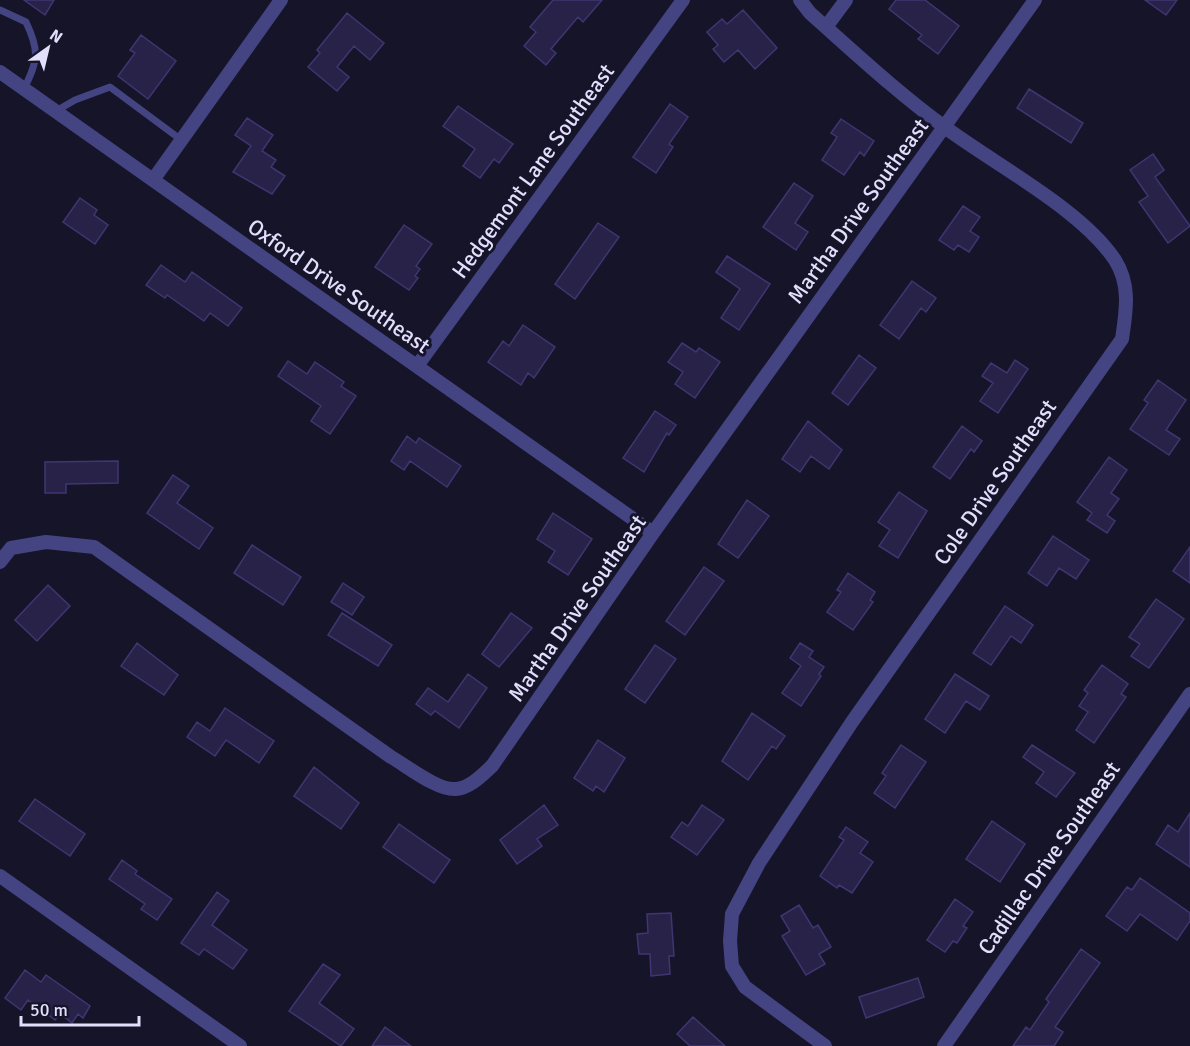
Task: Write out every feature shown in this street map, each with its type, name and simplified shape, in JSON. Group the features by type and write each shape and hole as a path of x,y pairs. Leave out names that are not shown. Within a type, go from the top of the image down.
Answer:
{"street":[{"path":"153,180 281,0"},
{"name":"Hedgemont Lane Southeast","path":"417,366 683,0"},
{"name":"Cole Drive Southeast","path":"800,0 826,27 944,127 1073,217 1101,242 1116,262 1128,297 1122,339 852,722 759,863 732,914 730,941 732,966 745,987 825,1046"},
{"path":"826,27 846,0"},
{"name":"Martha Drive Southeast","path":"0,562 11,548 46,542 94,547 392,757 433,782 455,789 472,783 492,766 653,534 1035,0"},
{"name":"Oxford Drive Southeast","path":"0,72 653,534"},
{"name":"Cadillac Drive Southeast","path":"944,1046 1190,694"},
{"path":"0,876 240,1046"}],"lane":[{"path":"0,10 26,22 35,42 37,62 24,89"},
{"path":"56,111 75,100 110,87 180,139"}],"building":[{"path":"24,0 54,0 45,15"},
{"path":"553,0 602,0 583,22 578,17 551,49 556,53 546,65 524,46 536,32 530,27"},
{"path":"896,0 925,0 959,26 938,54 918,39 922,35 889,9"},
{"path":"1145,0 1177,0 1166,15"},
{"path":"743,10 777,48 755,69 738,50 724,62 713,49 718,45 707,32 722,19 727,24"},
{"path":"347,13 384,43 370,60 354,46 337,67 349,77 337,91 308,67 320,53 317,50"},
{"path":"141,35 176,61 148,99 118,76 135,53 130,50"},
{"path":"1029,89 1083,123 1071,143 1017,108"},
{"path":"670,104 688,117 669,144 673,147 656,173 633,157"},
{"path":"458,106 513,144 499,163 494,159 480,178 463,166 475,149 443,126"},
{"path":"247,118 273,135 262,151 276,160 271,167 285,176 272,194 233,172 251,146 235,135"},
{"path":"841,119 874,141 864,156 860,152 844,175 822,160 837,137 831,133"},
{"path":"1153,154 1164,170 1155,177 1190,226 1168,243 1139,202 1148,196 1130,170"},
{"path":"794,183 813,196 795,223 808,232 796,250 763,227"},
{"path":"80,198 97,210 94,215 108,225 95,244 63,222"},
{"path":"963,206 980,217 970,231 979,237 969,252 958,245 954,250 939,240"},
{"path":"598,223 619,237 575,299 555,284"},
{"path":"404,225 432,244 416,266 420,269 415,276 418,278 409,290 375,267"},
{"path":"727,256 770,284 739,330 721,318 740,289 716,272"},
{"path":"161,265 185,282 192,272 242,308 228,326 210,313 204,321 167,295 165,298 146,285"},
{"path":"912,281 936,298 926,312 921,308 899,339 880,325"},
{"path":"523,325 555,347 534,378 528,373 521,385 488,362 503,341 509,346"},
{"path":"682,343 696,352 699,348 720,362 695,398 675,384 683,372 668,362"},
{"path":"859,355 876,368 848,405 832,393"},
{"path":"1015,360 1028,369 998,413 980,401 993,383 982,376 991,363 1007,373"},
{"path":"288,361 307,374 315,362 344,382 341,386 356,396 330,434 311,421 321,406 278,376"},
{"path":"1158,380 1186,400 1166,430 1180,439 1169,455 1130,429 1148,403 1144,400"},
{"path":"655,411 676,425 669,435 667,433 644,472 623,458"},
{"path":"808,421 842,450 829,469 811,456 800,472 782,459"},
{"path":"962,426 982,441 974,452 971,449 950,479 933,467"},
{"path":"407,436 416,443 419,438 461,466 447,487 410,461 404,470 391,461"},
{"path":"1109,457 1127,470 1111,493 1119,499 1107,515 1115,521 1107,533 1087,520 1092,513 1077,502"},
{"path":"118,461 118,483 66,484 66,493 45,493 45,462"},
{"path":"173,475 189,486 177,503 213,528 199,549 147,513"},
{"path":"899,492 927,511 898,558 879,546 890,530 878,522"},
{"path":"747,500 769,516 738,558 718,544"},
{"path":"553,513 592,539 568,575 548,562 555,551 537,539"},
{"path":"1053,536 1089,560 1076,579 1059,568 1047,586 1028,573"},
{"path":"252,545 301,577 283,605 234,573"},
{"path":"1190,547 1190,583 1173,571"},
{"path":"704,567 724,581 685,635 666,621"},
{"path":"848,573 875,592 870,600 873,602 853,630 827,612 841,592 837,590"},
{"path":"343,583 364,597 352,615 331,602"},
{"path":"48,585 70,606 37,641 15,620"},
{"path":"1156,599 1184,619 1149,668 1131,656 1140,644 1129,637"},
{"path":"1005,606 1033,625 1021,643 1011,636 991,665 973,653"},
{"path":"342,613 392,645 378,666 328,635"},
{"path":"511,613 532,628 499,667 482,654"},
{"path":"137,643 178,675 164,695 121,666"},
{"path":"800,643 813,651 809,657 824,667 819,674 821,676 801,706 782,693 801,666 790,658"},
{"path":"655,645 676,659 645,703 625,689"},
{"path":"1102,665 1128,684 1121,694 1126,697 1094,743 1076,730 1088,712 1079,706 1088,693 1084,690"},
{"path":"468,674 487,688 459,728 435,711 431,715 416,704 428,688 448,702"},
{"path":"955,674 989,696 980,710 966,701 945,733 925,719"},
{"path":"225,708 274,741 259,763 226,740 215,756 187,737 197,722 210,731"},
{"path":"752,713 785,736 776,749 772,746 748,780 722,761"},
{"path":"598,740 625,758 604,792 596,786 593,791 574,778"},
{"path":"901,745 926,762 895,808 874,793 886,776 882,773"},
{"path":"1032,745 1075,773 1056,797 1036,783 1044,772 1023,757"},
{"path":"314,767 359,803 341,829 294,796"},
{"path":"35,799 85,834 70,856 19,821"},
{"path":"544,805 558,825 537,839 542,846 517,864 500,840"},
{"path":"702,805 724,820 697,855 671,837 682,822 688,826"},
{"path":"1190,813 1190,867 1156,844 1168,825 1178,832"},
{"path":"992,821 1025,844 1000,882 966,859"},
{"path":"399,824 450,860 434,883 383,847"},
{"path":"846,827 868,842 860,853 873,862 852,893 839,885 837,888 820,876 844,840 839,837"},
{"path":"122,860 137,871 135,874 172,899 157,920 141,909 145,904 109,879"},
{"path":"1140,878 1190,913 1190,921 1177,940 1140,914 1127,931 1106,916 1127,887 1132,890"},
{"path":"217,892 229,901 212,925 247,950 233,969 204,949 199,955 181,943"},
{"path":"955,899 973,912 963,926 967,928 957,943 953,941 945,952 927,940"},
{"path":"799,905 813,928 818,925 831,947 819,954 825,964 806,975 782,936 790,931 781,916"},
{"path":"671,913 674,956 669,956 670,974 651,976 650,954 639,954 637,934 648,933 647,914"},
{"path":"1081,949 1100,963 1055,1027 1063,1032 1054,1046 1013,1046 1026,1027 1030,1030 1049,1002 1046,999"},
{"path":"323,964 340,975 319,1003 354,1029 341,1046 289,1011"},
{"path":"25,970 41,982 46,975 90,1006 83,1018 78,1014 72,1023 60,1014 55,1020 28,1000 21,1010 5,998"},
{"path":"918,978 924,997 866,1018 859,997"},
{"path":"693,1017 725,1046 690,1046 677,1034"},
{"path":"385,1027 411,1046 372,1046"}]}
